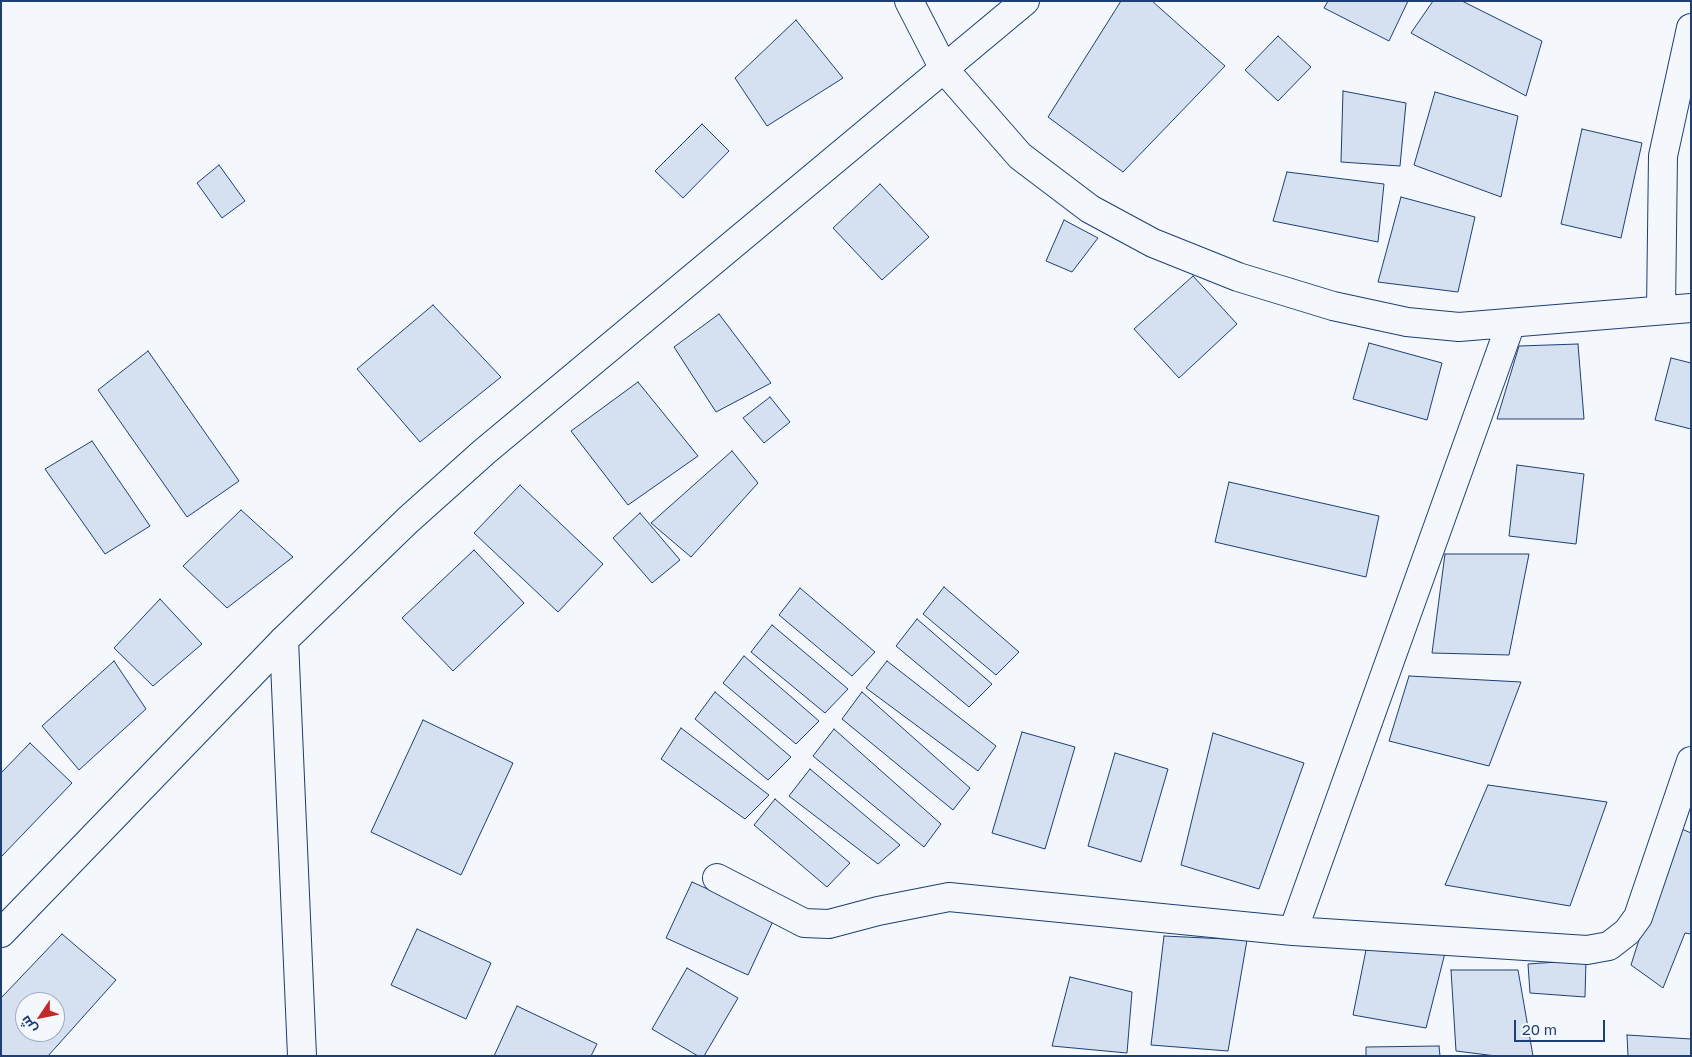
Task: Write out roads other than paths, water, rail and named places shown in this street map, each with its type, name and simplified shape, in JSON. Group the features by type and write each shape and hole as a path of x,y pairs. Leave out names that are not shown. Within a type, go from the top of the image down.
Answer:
{"street":[{"path":"909,1 944,69 1020,156 1090,209 1153,243 1238,277 1333,306 1407,322 1459,327 1691,308"},
{"path":"1,933 284,640 408,520 484,452 1026,1"},
{"path":"1660,310 1663,156 1691,28"},
{"path":"1293,931 1511,323"},
{"path":"284,640 302,1056"},
{"path":"716,878 804,923 829,924 878,910 948,897 1293,931 1587,950 1609,946 1627,932 1638,917 1691,761"}]}
